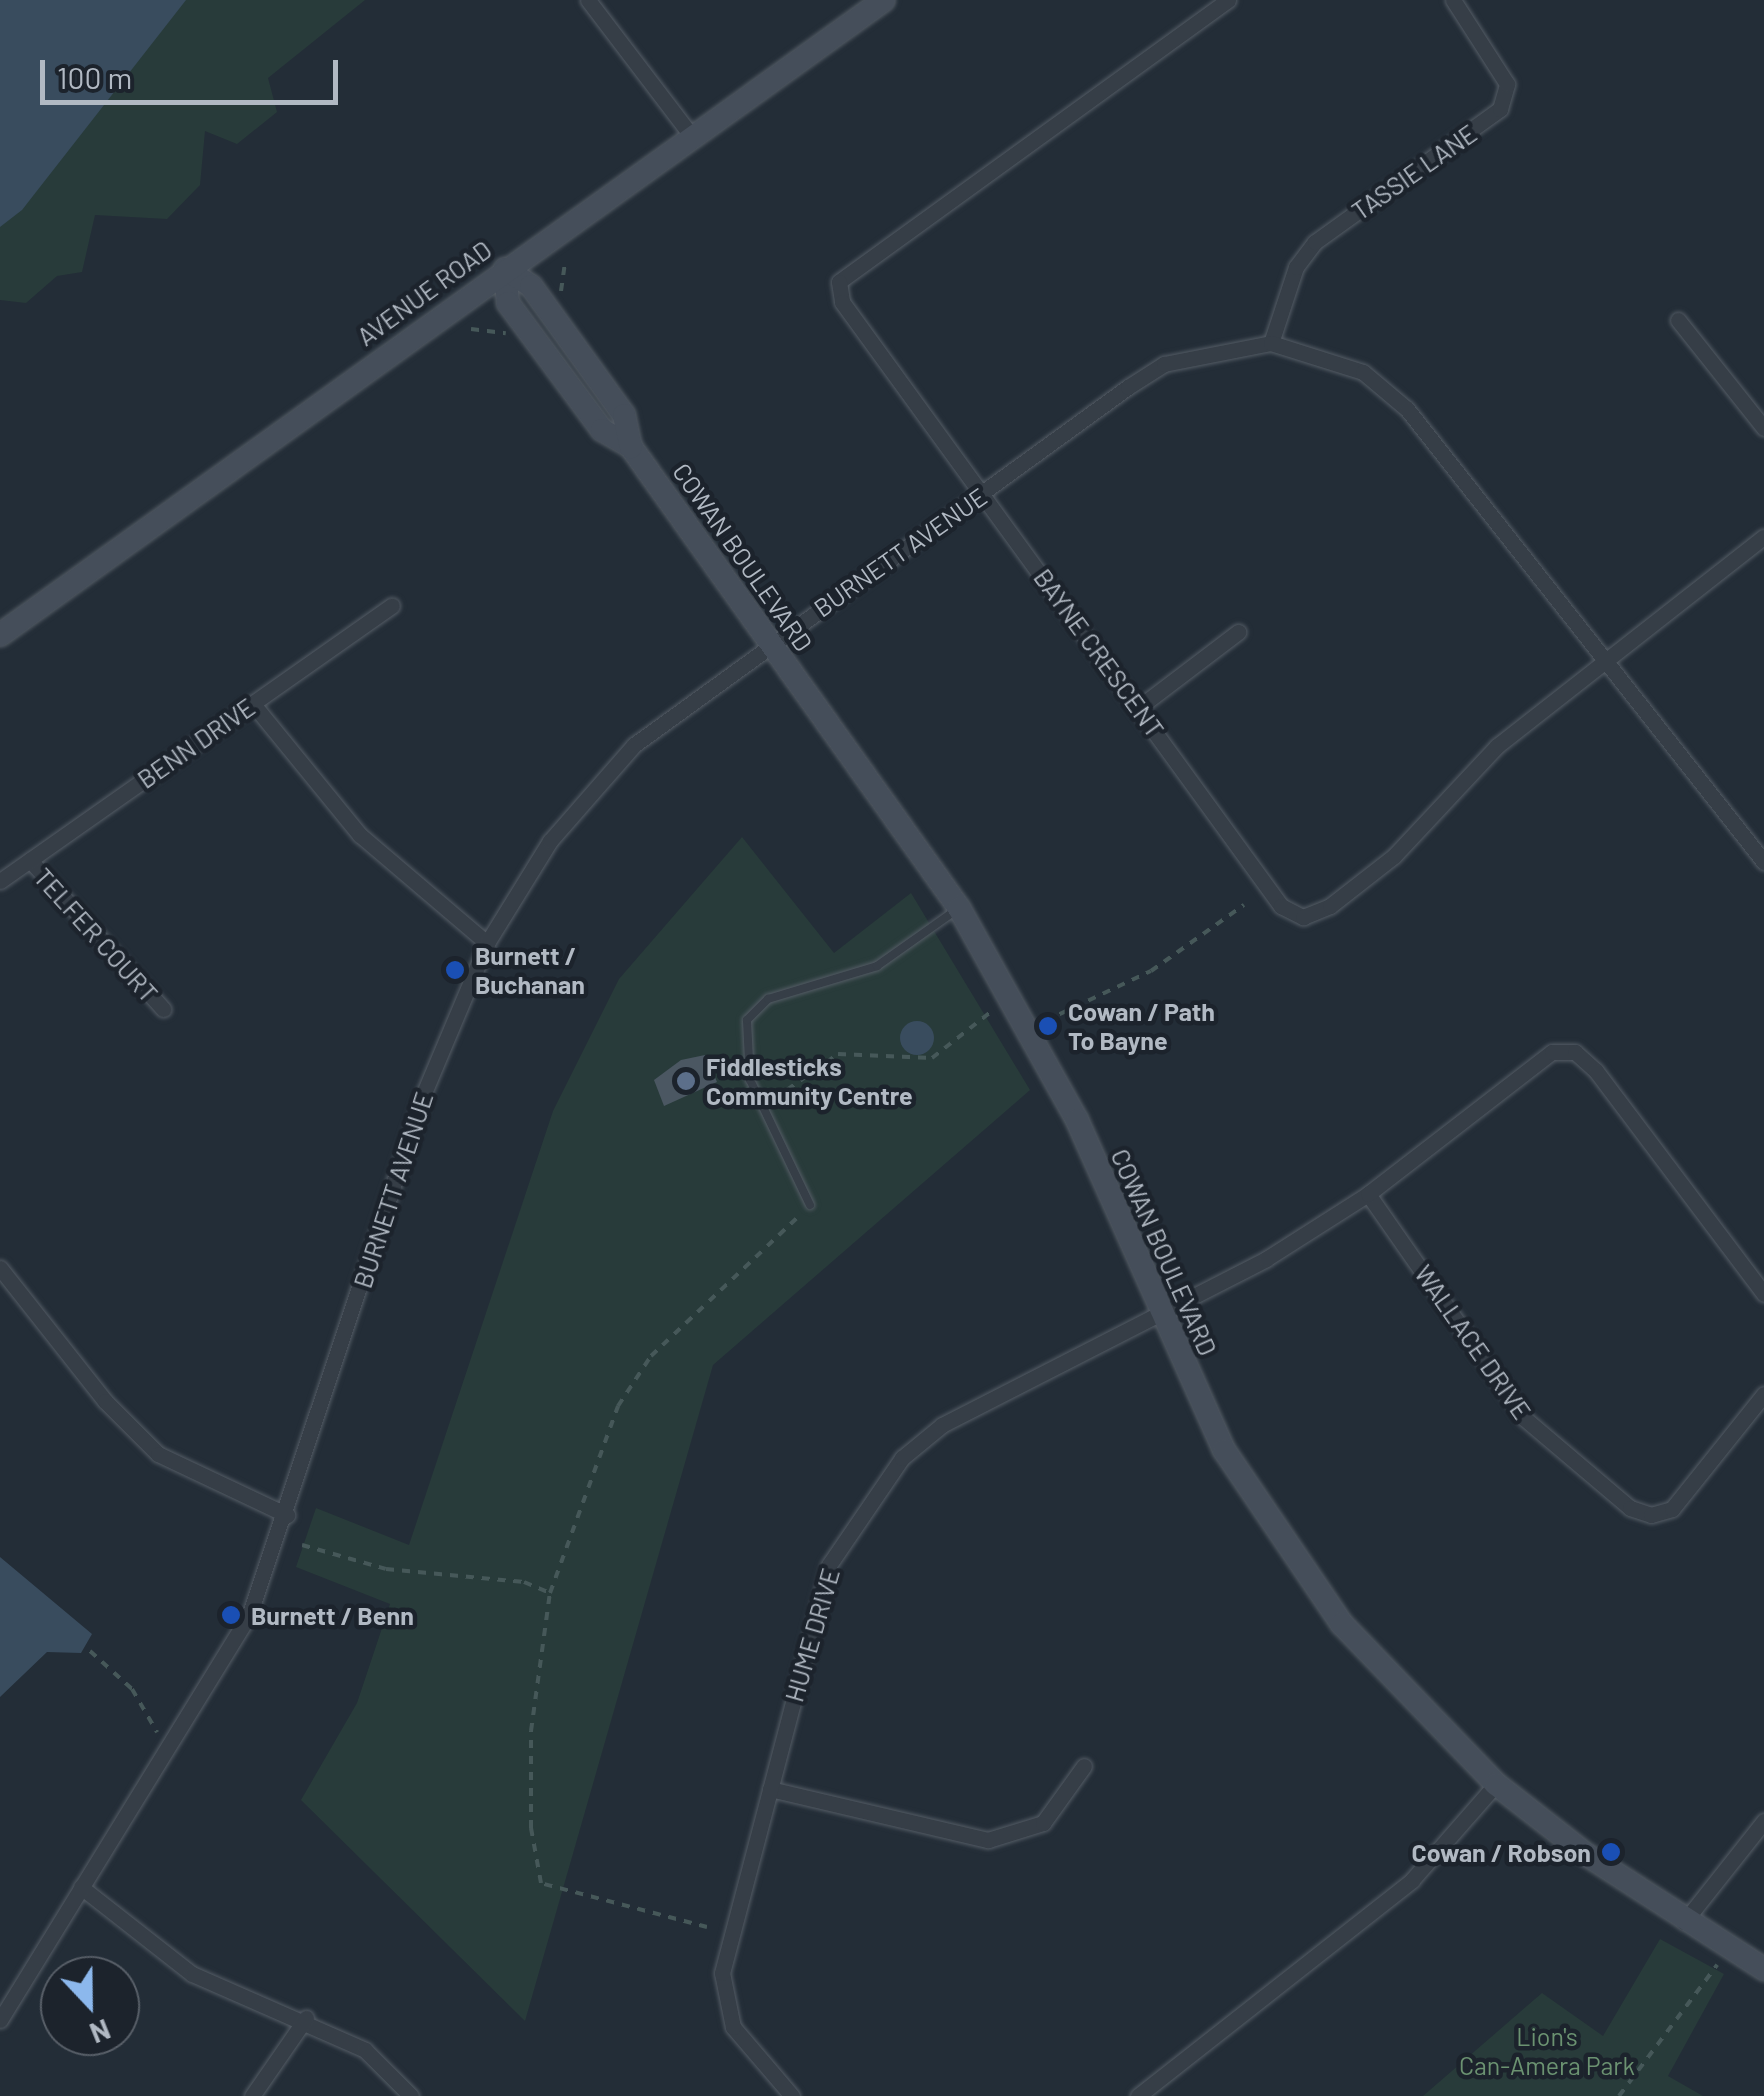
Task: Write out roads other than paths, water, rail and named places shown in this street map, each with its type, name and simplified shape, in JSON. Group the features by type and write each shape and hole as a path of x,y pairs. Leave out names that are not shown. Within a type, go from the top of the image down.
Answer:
{"street":[{"path":"588,0 692,138"},
{"name":"AVENUE ROAD","path":"0,635 504,269 884,0"},
{"name":"BAYNE CRESCENT","path":"1228,0 838,282 842,302 1264,885 1303,917 1394,856 1496,746 1764,537"},
{"name":"TASSIE LANE","path":"1271,344 1296,267 1315,242 1500,108 1507,84 1453,0"},
{"name":"COWAN BOULEVARD","path":"504,269 508,302 602,430 631,447 959,908 1076,1120 1158,1312 1224,1450 1342,1624 1496,1784 1684,1922 1764,1969"},
{"path":"1678,320 1764,428"},
{"name":"BURNETT AVENUE","path":"0,2020 81,1886 169,1754 250,1613 287,1514 424,1093 487,943 550,841 634,744 1164,364 1271,344 1364,372 1407,409 1764,862"},
{"name":"BENN DRIVE","path":"0,881 392,605"},
{"path":"1138,708 1238,632"},
{"path":"253,704 360,835 487,943"},
{"name":"TELFER COURT","path":"30,860 163,1009"},
{"path":"1158,1312 1266,1259 1368,1194 1526,1068 1552,1052 1575,1052 1764,1294"},
{"name":"WALLACE DRIVE","path":"1368,1194 1524,1418 1630,1508 1652,1515 1672,1509 1764,1394"},
{"path":"0,1268 105,1401 158,1454 287,1514"},
{"name":"HUME DRIVE","path":"792,2096 744,2045 724,2004 730,1932 829,1565 868,1498 942,1425 1158,1312"},
{"path":"770,1788 988,1840 1043,1823 1084,1766"},
{"path":"1138,2096 1412,1880 1496,1784"},
{"path":"1684,1922 1764,1821"},
{"path":"81,1886 192,1974 306,2018 365,2050 410,2096"},
{"path":"252,2096 306,2018"}],"lane":[{"path":"810,1205 764,1109 743,1049 747,1020 768,999 876,966 959,908"}],"water":[{"path":"0,0 186,0 22,210 0,227"},
{"path":"917,1021 929,1026 934,1038 929,1050 917,1055 905,1050 900,1038 905,1026"},
{"path":"0,1557 92,1634 81,1653 47,1652 0,1697"}],"place":[{"name":"Burnett / Buchanan","path":"455,970"},
{"name":"Cowan / Path To Bayne","path":"1048,1026"},
{"name":"Fiddlesticks Community Centre","path":"686,1081"},
{"name":"Burnett / Benn","path":"231,1615"},
{"name":"Cowan / Robson","path":"1611,1852"}],"park label":[{"name":"Lion's Can-Amera Park","path":"1547,2052"}]}
